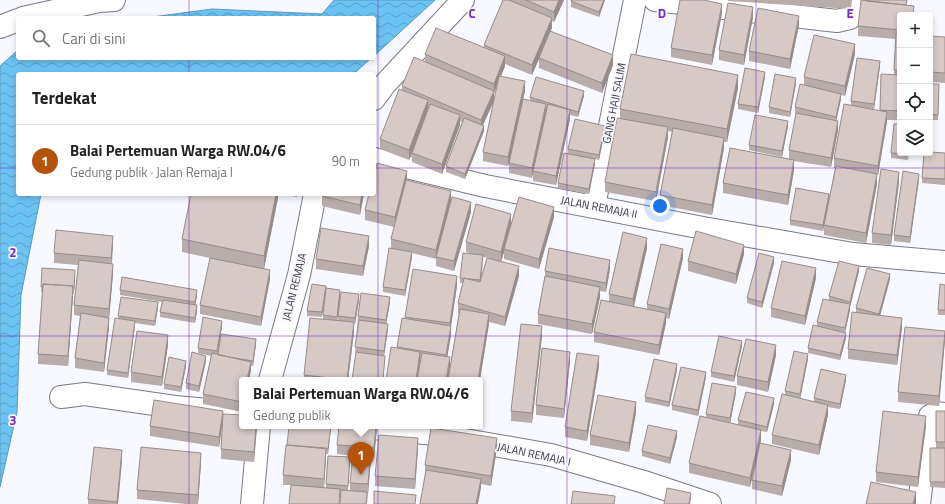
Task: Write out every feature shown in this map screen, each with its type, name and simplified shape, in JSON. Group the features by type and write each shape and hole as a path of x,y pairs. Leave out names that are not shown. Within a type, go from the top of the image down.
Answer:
{"street":[{"path":"32,16 99,1 114,0"},
{"path":"376,96 385,84 463,0"},
{"name":"GANG HAJI SALIM","path":"594,206 635,0"},
{"path":"655,0 837,21 850,18 855,11 856,0"},
{"path":"0,27 16,21"},
{"name":"JALAN REMAJA II","path":"376,159 485,186 703,228 854,254 945,262"},
{"name":"JALAN REMAJA","path":"271,377 299,275 315,196"},
{"path":"61,397 85,394 175,407 239,413"},
{"path":"919,504 930,416 936,413 945,414"},
{"path":"252,504 259,429"},
{"name":"JALAN REMAJA I","path":"384,429 425,433 551,455 644,482 710,504"}],"water":[{"path":"334,0 435,0 376,54 376,16 160,16 212,9 322,14"},
{"path":"16,52 16,60 369,60 356,72 16,72 16,196 41,196 21,295 17,412 0,487 0,66"}],"building":[{"path":"503,0 509,0 552,18 532,65 484,45"},
{"path":"526,0 559,0 554,12"},
{"path":"571,0 604,0 599,12"},
{"path":"680,0 704,0 722,4 712,55 671,48"},
{"path":"861,0 914,6 913,12 897,12 897,30 858,26"},
{"path":"866,0 907,0 906,5"},
{"path":"728,3 753,7 744,55 719,50"},
{"path":"758,8 799,16 790,59 749,51"},
{"path":"436,28 505,56 494,84 425,54"},
{"path":"550,31 613,55 602,83 539,58"},
{"path":"896,34 897,70 894,70"},
{"path":"814,35 855,44 845,86 804,77"},
{"path":"933,36 945,37 945,73 933,72"},
{"path":"631,54 738,75 727,129 620,109"},
{"path":"414,57 494,91 481,120 402,86"},
{"path":"857,58 880,61 874,104 851,101"},
{"path":"745,68 765,72 758,107 738,104"},
{"path":"775,74 796,78 790,112 769,107"},
{"path":"881,74 897,75 897,111 880,110"},
{"path":"499,76 525,81 508,157 483,152"},
{"path":"536,77 584,91 578,112 530,97"},
{"path":"800,84 841,94 836,117 795,107"},
{"path":"933,84 939,84 938,115 933,114"},
{"path":"399,89 428,100 409,150 380,139"},
{"path":"523,99 546,104 532,168 509,163"},
{"path":"430,104 460,115 442,164 412,153"},
{"path":"548,104 570,110 556,176 533,171"},
{"path":"844,104 887,112 878,166 834,158"},
{"path":"796,113 838,121 831,158 789,150"},
{"path":"755,115 788,121 782,151 749,145"},
{"path":"464,118 484,126 465,174 446,166"},
{"path":"617,118 668,127 656,192 605,182"},
{"path":"575,119 605,126 599,155 568,149"},
{"path":"894,124 897,124 897,153 891,153"},
{"path":"673,128 724,138 712,205 660,195"},
{"path":"730,148 794,160 788,195 723,183"},
{"path":"933,152 945,153 945,179 922,178 924,156 933,156"},
{"path":"564,153 595,159 589,189 558,183"},
{"path":"377,163 407,171 395,217 365,210 368,196 376,196"},
{"path":"836,166 877,174 866,233 824,225"},
{"path":"881,169 899,172 891,235 872,233"},
{"path":"903,171 919,174 910,237 894,235"},
{"path":"406,180 451,191 436,250 391,239"},
{"path":"796,188 829,194 823,225 790,220"},
{"path":"191,196 276,196 264,256 182,239"},
{"path":"322,196 362,196 360,205"},
{"path":"452,197 471,202 454,261 436,257"},
{"path":"519,197 554,207 539,259 504,249"},
{"path":"476,204 511,214 501,252 466,242"},
{"path":"321,228 369,236 363,266 316,259"},
{"path":"56,230 113,236 111,258 54,253"},
{"path":"696,231 744,245 736,274 688,261"},
{"path":"623,232 647,238 633,299 609,294"},
{"path":"661,244 683,249 669,309 647,304"},
{"path":"389,248 412,252 405,290 383,287"},
{"path":"549,248 610,260 606,283 545,271"},
{"path":"463,253 483,255 480,280 460,278"},
{"path":"759,253 774,257 762,302 747,298"},
{"path":"210,258 270,270 261,317 200,305"},
{"path":"487,258 519,266 505,317 458,303 464,278 480,282"},
{"path":"79,260 113,264 109,309 74,305"},
{"path":"782,261 816,268 805,316 771,308"},
{"path":"839,261 859,266 850,302 829,296"},
{"path":"42,268 75,270 74,289 73,286 43,284 43,287 41,287"},
{"path":"867,268 890,274 879,314 856,308"},
{"path":"413,269 457,276 450,323 405,317"},
{"path":"545,276 600,287 592,324 538,314"},
{"path":"122,277 197,290 195,302 120,290"},
{"path":"43,284 73,286 68,356 38,354"},
{"path":"312,284 326,286 322,312 307,311"},
{"path":"940,284 945,285 945,310 938,310"},
{"path":"326,288 340,290 337,317 323,315"},
{"path":"341,292 359,294 355,318 338,316"},
{"path":"361,293 390,297 386,320 358,316"},
{"path":"121,297 158,302 155,321 118,316"},
{"path":"823,299 850,304 845,328 817,322"},
{"path":"163,300 197,305 195,318 160,312"},
{"path":"601,300 666,313 659,345 594,332"},
{"path":"460,309 489,314 478,377 449,377"},
{"path":"852,312 902,318 897,355 848,349"},
{"path":"81,313 109,318 104,363 75,358"},
{"path":"203,317 222,321 217,351 198,348"},
{"path":"115,318 135,321 128,373 107,370"},
{"path":"310,318 354,322 347,377 321,377 304,375"},
{"path":"402,318 451,326 446,355 397,347"},
{"path":"359,320 388,324 384,351 355,347"},
{"path":"521,324 542,326 532,413 511,411"},
{"path":"813,325 846,333 840,355 808,348"},
{"path":"905,327 945,331 939,396 898,392"},
{"path":"137,331 168,335 162,377 131,372"},
{"path":"221,334 256,339 253,361 218,355"},
{"path":"719,336 742,341 734,376 711,372"},
{"path":"746,339 776,345 768,382 737,376"},
{"path":"391,347 420,352 416,377 386,377"},
{"path":"542,348 570,352 564,409 536,405"},
{"path":"794,351 808,354 800,394 785,391"},
{"path":"192,352 206,356 199,386 186,383"},
{"path":"356,352 385,356 383,377 352,377"},
{"path":"212,353 251,362 248,377 239,377 239,401 203,394"},
{"path":"422,353 450,357 447,377 418,377"},
{"path":"577,353 599,356 587,431 565,427"},
{"path":"169,357 186,361 181,387 164,384"},
{"path":"654,359 677,364 669,402 645,397"},
{"path":"681,367 706,372 698,410 672,405"},
{"path":"821,369 846,375 840,404 814,398"},
{"path":"712,383 736,387 730,418 706,414"},
{"path":"746,392 774,398 767,427 738,420"},
{"path":"782,394 828,405 819,445 772,435"},
{"path":"598,395 636,402 629,443 590,435"},
{"path":"154,400 223,411 219,437 150,426"},
{"path":"883,411 926,416 918,477 876,472"},
{"path":"936,411 945,411 945,442 936,442"},
{"path":"223,414 239,415 239,429 256,429 254,452 221,449"},
{"path":"700,416 761,430 750,478 689,463"},
{"path":"648,425 677,431 670,458 642,451"},
{"path":"289,429 331,429 328,449 287,445"},
{"path":"339,429 376,429 374,448 371,448 368,484 350,483 354,446 337,445"},
{"path":"431,429 497,438 491,476 425,465"},
{"path":"379,435 418,438 415,479 375,476"},
{"path":"760,443 791,450 782,486 752,480"},
{"path":"286,445 326,448 324,479 283,475"},
{"path":"94,447 122,450 117,502 88,499"},
{"path":"141,447 201,453 198,495 137,490"},
{"path":"930,448 945,448 945,482 930,482"},
{"path":"328,456 350,457 348,486 326,484"},
{"path":"426,470 481,479 476,504 420,504"},
{"path":"871,482 916,492 913,504 866,504"},
{"path":"291,485 340,489 339,504 289,504"},
{"path":"667,488 691,493 689,504 664,504"},
{"path":"341,490 367,492 366,504 340,504"},
{"path":"374,491 416,495 415,504 374,504"},
{"path":"573,491 615,496 614,504 571,504"}],"place":[{"name":"Balai Pertemuan Warga RW.04/6","path":"361,475"}]}
